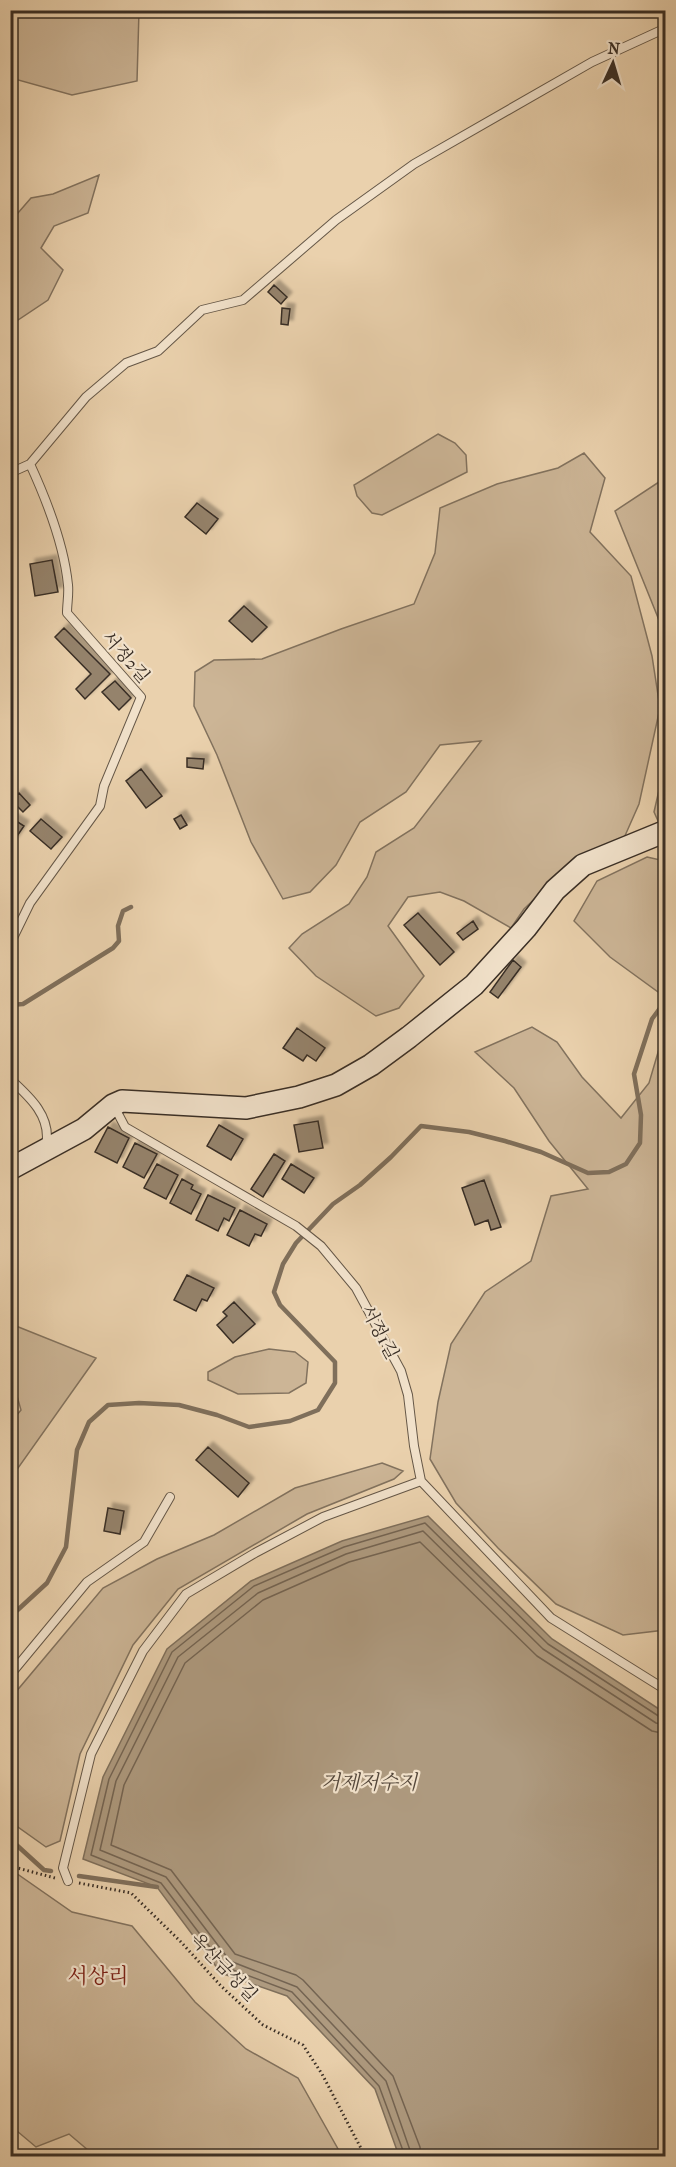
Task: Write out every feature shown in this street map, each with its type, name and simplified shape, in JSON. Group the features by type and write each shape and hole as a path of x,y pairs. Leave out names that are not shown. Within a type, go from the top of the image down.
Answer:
{"street":[{"path":"10,1169 84,1130 113,1105 122,1101 246,1108 299,1097 336,1085 371,1065 474,986 513,943 555,890 584,865 666,831"}],"lane":[{"path":"10,473 30,464 86,398 126,363 158,351 202,310 243,300 336,220 414,164 592,62 666,28"},
{"name":"서정2길","path":"10,944 30,903 100,806 104,786 141,697 67,614 68,585 58,539 46,500 30,464"},
{"path":"10,1079 31,1098 42,1116 49,1133 46,1150"},
{"name":"서정1길","path":"113,1105 125,1127 296,1226 321,1246 356,1288 401,1371 408,1395 421,1481 551,1618 666,1690"},
{"path":"68,1881 63,1868 91,1754 142,1651 186,1594 255,1553 323,1517 421,1481"},
{"path":"10,1675 87,1582 144,1542 170,1497"}],"path":[{"name":"옥산금성길","path":"10,1866 68,1881 131,1893 262,2025 303,2045 322,2074 364,2157"}],"shaded area":[{"path":"10,11 139,11 137,81 72,95 11,78"},
{"path":"99,175 88,213 54,226 41,248 63,270 48,300 15,322 11,322 11,221 31,198 53,194"},
{"path":"438,434 455,443 466,455 467,472 382,515 372,513 357,496 354,485"},
{"path":"584,453 605,478 590,532 631,576 652,656 660,708 639,804 624,838 578,858 524,909 511,928 464,901 440,892 408,897 388,926 424,976 399,1008 376,1016 316,976 289,948 302,934 349,904 367,877 376,852 414,828 481,741 440,745 406,792 360,822 336,865 310,892 283,899 251,842 217,755 194,706 195,672 214,660 262,659 414,604 435,553 440,508 497,484 558,468"},
{"path":"665,478 665,635 615,511"},
{"path":"665,764 665,821 659,823 654,812"},
{"path":"647,857 665,861 665,997 610,957 574,921 597,881"},
{"path":"665,1005 665,1630 623,1635 556,1604 498,1548 456,1503 430,1459 438,1402 451,1344 485,1292 531,1261 551,1196 588,1189 549,1141 514,1088 475,1052 532,1027 557,1042 582,1077 621,1118 649,1083 659,1049"},
{"path":"11,1324 96,1358 11,1478 11,1422 21,1410 17,1396 11,1393"},
{"path":"269,1349 295,1352 308,1362 306,1383 289,1393 238,1394 208,1380 208,1372 235,1357"},
{"path":"382,1463 403,1471 394,1479 307,1514 178,1589 133,1645 80,1754 60,1841 46,1847 11,1822 11,1703 15,1693 103,1588 157,1559 214,1535 295,1488"},
{"path":"11,1866 16,1873 72,1912 132,1926 195,2002 246,2049 298,2078 342,2156 95,2156 69,2134 36,2147 11,2126"}],"water":[{"name":"거제저수지","path":"428,1516 552,1639 665,1713 665,2156 399,2156 375,2089 287,1996 221,1973 157,1887 83,1859 103,1777 167,1649 251,1581 342,1541"}],"building":[{"path":"274,285 287,297 281,304 268,292"},
{"path":"282,308 290,309 288,325 281,324"},
{"path":"197,503 218,519 206,534 185,517"},
{"path":"52,560 58,592 35,596 30,564"},
{"path":"244,606 267,627 252,642 229,621"},
{"path":"64,628 110,674 85,699 76,689 91,674 55,637"},
{"path":"115,681 131,698 119,710 102,692"},
{"path":"187,758 204,759 203,769 187,767"},
{"path":"141,769 162,796 146,808 126,781"},
{"path":"19,793 30,805 23,812 11,800"},
{"path":"181,815 187,825 180,829 174,819"},
{"path":"10,817 24,826 13,842 10,840"},
{"path":"41,819 62,837 51,849 30,831"},
{"path":"418,913 454,952 440,965 404,925"},
{"path":"473,921 478,929 463,940 457,933"},
{"path":"513,960 521,967 498,998 490,992"},
{"path":"297,1028 325,1048 316,1061 307,1055 303,1061 283,1048"},
{"path":"318,1121 323,1148 299,1152 294,1125"},
{"path":"219,1125 243,1139 231,1160 207,1146"},
{"path":"108,1127 129,1138 117,1163 95,1152"},
{"path":"135,1143 157,1154 144,1178 123,1167"},
{"path":"274,1154 285,1161 263,1197 251,1189"},
{"path":"157,1164 178,1175 166,1199 144,1188"},
{"path":"291,1164 314,1178 304,1193 282,1179"},
{"path":"182,1179 193,1185 191,1189 201,1194 191,1214 170,1203"},
{"path":"484,1180 501,1227 491,1230 488,1220 475,1225 462,1188"},
{"path":"208,1195 235,1208 229,1221 224,1218 218,1231 196,1220"},
{"path":"240,1210 267,1224 261,1236 255,1234 249,1246 227,1235"},
{"path":"187,1275 214,1288 207,1301 202,1299 196,1311 174,1300"},
{"path":"234,1302 255,1324 233,1343 217,1325 227,1316 223,1312"},
{"path":"208,1447 249,1483 238,1497 196,1460"},
{"path":"108,1508 124,1511 120,1534 104,1531"}],"waterway":[{"path":"10,1005 23,1004 113,948 119,941 118,926 123,911 131,907"},
{"path":"10,1617 47,1583 66,1547 77,1450 89,1422 108,1405 139,1403 179,1405 217,1415 249,1427 290,1421 318,1410 335,1383 335,1362 280,1305 274,1292 283,1264 296,1243 333,1204 360,1185 421,1126 469,1132 505,1141 541,1152 588,1173 609,1172 626,1164 640,1143 641,1115 634,1074 652,1019 666,1000"},
{"path":"10,1839 44,1870 51,1871"},
{"path":"79,1876 157,1887"}],"district":[{"name":"서상리","path":"98,1976"}]}
